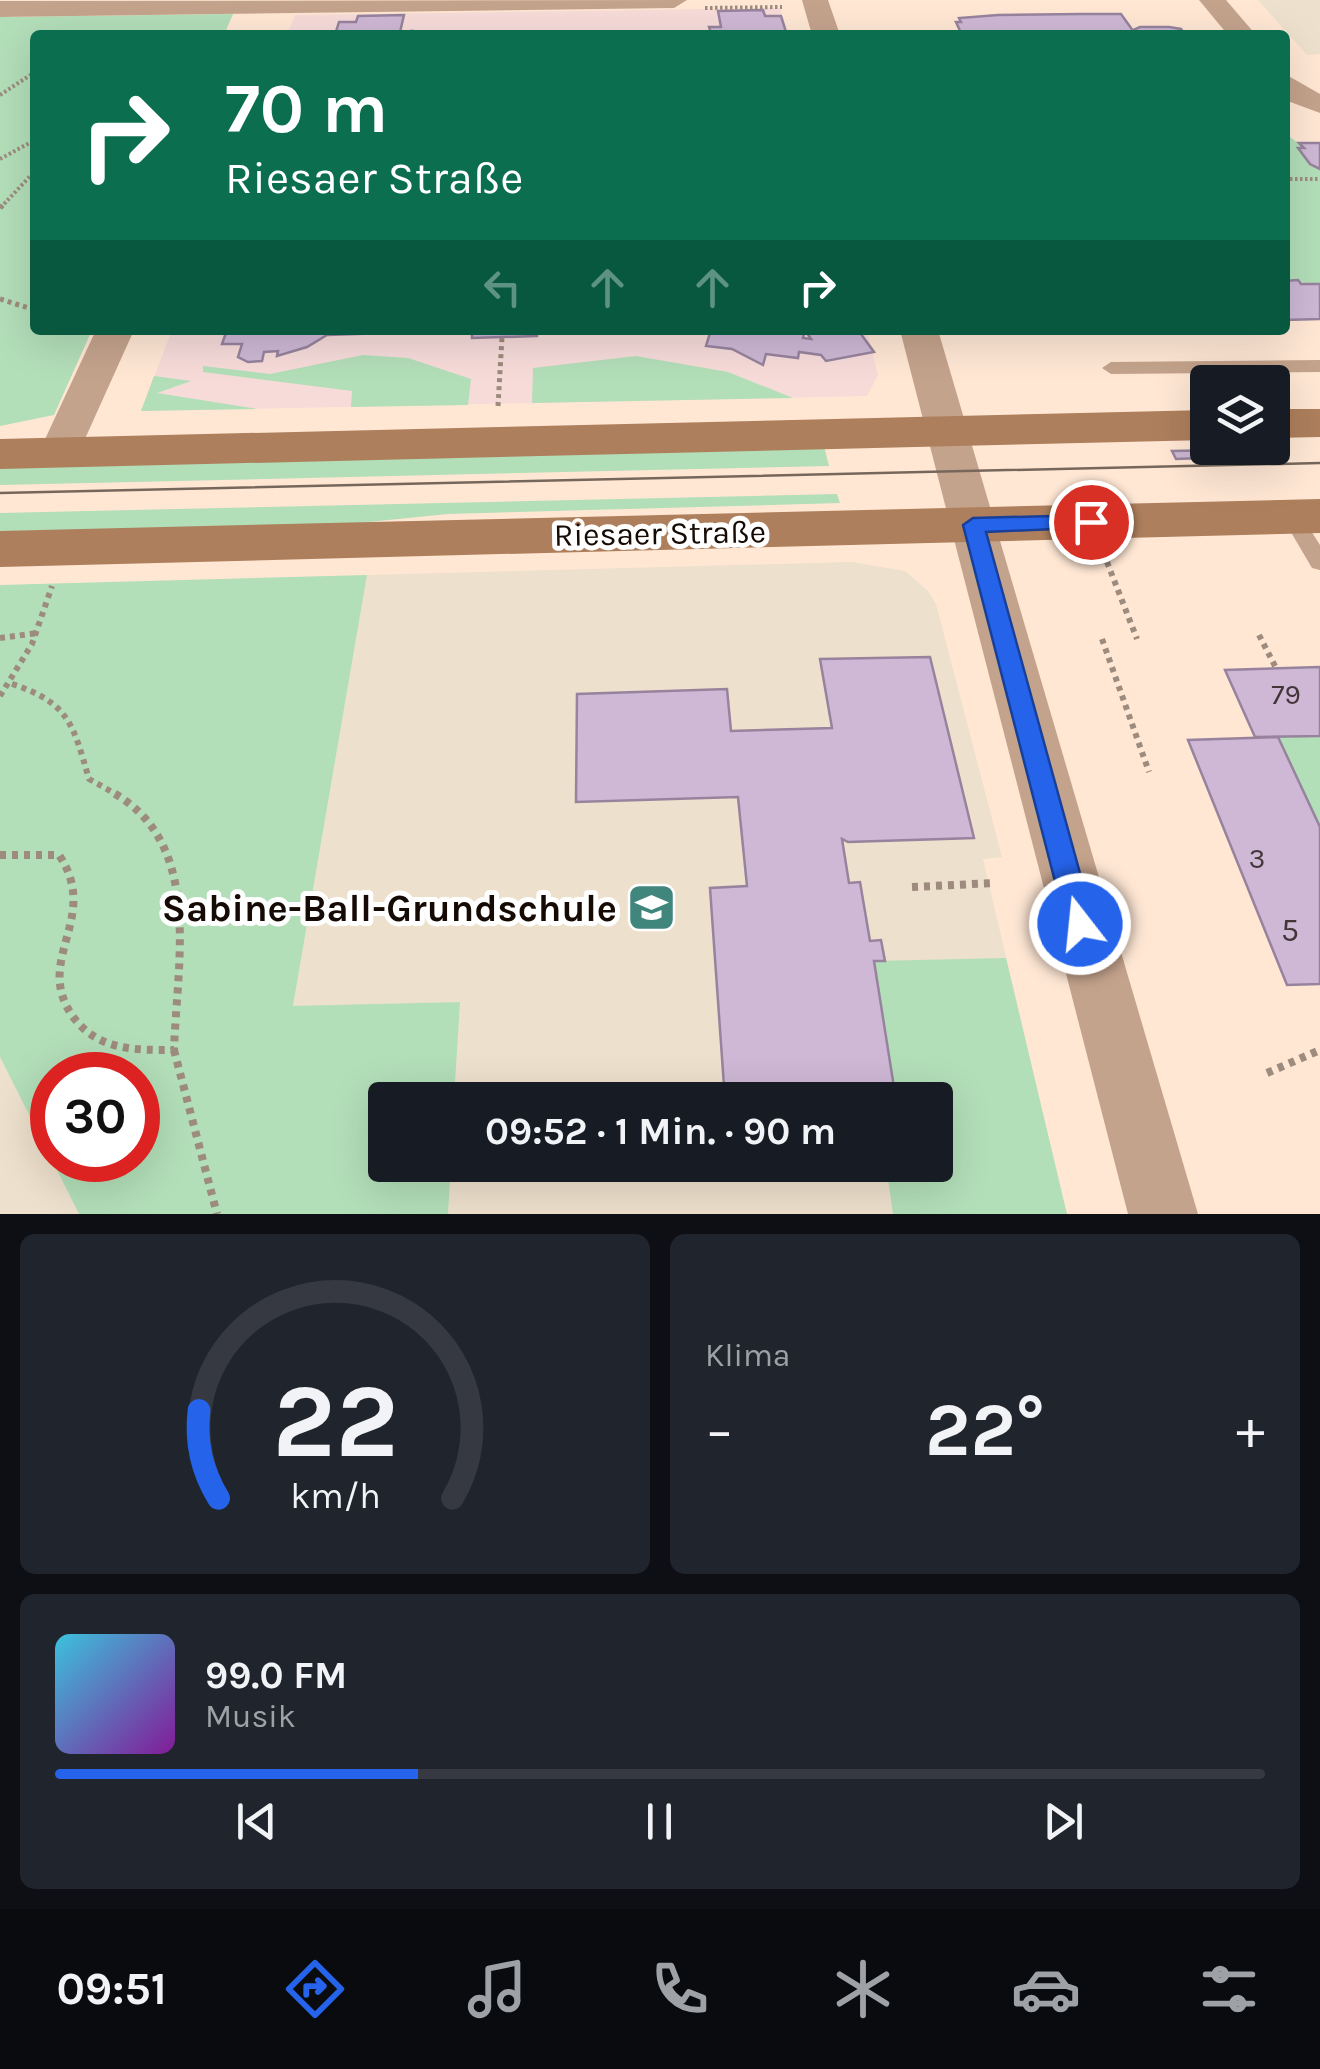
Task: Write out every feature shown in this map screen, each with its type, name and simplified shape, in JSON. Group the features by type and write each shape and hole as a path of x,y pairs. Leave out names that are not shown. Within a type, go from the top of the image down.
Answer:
{"main road":[{"path":"1290,424 1320,423"},
{"path":"0,454 1190,425"},
{"name":"Riesaer Straße","path":"0,549 968,505 1306,516"}],"street":[{"path":"1212,0 1238,30"},
{"path":"0,9 96,4 682,4"},
{"path":"802,4 822,30"},
{"path":"250,30 261,6"},
{"path":"1290,88 1298,97 1320,104"},
{"path":"60,452 113,335"},
{"path":"919,335 1060,852 1164,1214"}],"lane":[{"path":"1110,368 1320,366"},
{"path":"1306,516 1320,563"}],"path":[{"path":"682,4 802,4"},
{"path":"0,95 30,75"},
{"path":"0,159 30,143"},
{"path":"0,208 30,175"},
{"path":"1290,179 1320,179"},
{"path":"0,299 30,308"},
{"path":"498,413 502,337"},
{"path":"1106,558 1137,639"},
{"path":"0,696 12,684 39,633 56,570"},
{"path":"0,638 39,633"},
{"path":"1259,635 1276,668"},
{"path":"1102,639 1149,772"},
{"path":"12,684 46,693 66,709 88,778 142,811 168,850 180,911 174,1050 216,1214"},
{"path":"0,855 58,855 68,865 75,908 56,973 58,1000 73,1019 91,1036 117,1048 174,1050"},
{"path":"912,887 995,883"},
{"path":"1266,1072 1320,1050"}],"shaded area":[{"path":"1258,0 1320,0 1320,54 1307,55 1290,36 1290,30 1285,30"},
{"path":"780,8 786,30 289,30 295,15"},
{"path":"170,335 868,335 878,375 867,396 141,411"},
{"name":"Sabine-Ball-Grundschule","path":"852,562 905,571 928,591 936,604 1002,857 983,859 1053,1157 1047,1214 448,1214 450,1182 953,1182 953,1082 455,1082 460,1002 293,1007 367,575"},
{"path":"0,1057 30,1117 30,1182 63,1182 79,1214 0,1214"}],"green space":[{"path":"233,14 226,30 30,30 30,335 90,335 54,415 0,426 0,17"},
{"path":"1290,137 1304,148 1299,149 1310,164 1320,169 1320,284 1290,281"},
{"path":"363,355 408,358 471,379 468,405 351,407 352,391 203,372 203,366 270,374"},
{"path":"636,356 728,372 793,398 532,403 533,368"},
{"path":"154,376 191,381 157,393 257,409 141,411"},
{"path":"824,446 829,466 0,485 0,465"},
{"path":"837,494 840,503 448,514 289,530 0,537 0,513"},
{"path":"367,575 293,1006 460,1002 455,1082 368,1082 368,1182 450,1182 448,1214 79,1214 63,1182 160,1182 160,1052 30,1052 30,1117 0,1057 0,585"},
{"path":"1320,736 1320,827 1278,737"},
{"path":"1006,958 1067,1214 893,1214 888,1182 953,1182 953,1082 893,1082 874,961"}],"building":[{"path":"763,10 765,16 781,16 785,30 710,30 709,27 721,27 718,11"},
{"path":"1121,14 1132,30 960,30 956,22 961,22 959,18"},
{"path":"404,15 400,30 337,30 339,22 356,22 358,16"},
{"path":"1169,27 1182,30 1133,30"},
{"path":"1299,143 1320,143 1320,169 1310,164 1298,148 1304,148"},
{"path":"1290,281 1320,284 1320,319 1290,320"},
{"path":"225,335 327,335 307,347 277,356 278,351 264,352 262,361 248,362 238,357 242,344 222,344"},
{"path":"472,335 537,335 537,336"},
{"path":"709,335 804,335 811,339 808,335 862,335 874,352 826,361 821,355 799,352 798,358 766,354 763,365 732,349 706,346"},
{"path":"1172,451 1190,451 1190,458 1176,459"},
{"path":"930,657 974,838 848,842 842,839 849,883 860,882 870,941 881,940 885,961 874,961 893,1082 724,1082 710,888 747,886 738,797 576,802 577,694 727,689 731,731 832,728 820,659"},
{"path":"1320,667 1320,736 1255,737 1225,670"},
{"path":"1278,737 1320,827 1320,984 1287,985 1188,740"}],"tram line":[{"path":"0,493 1320,463"}],"place":[{"name":"Sabine-Ball-Grundschule","path":"652,908"}],"route":[{"path":"1080,924 973,525 1091,522"}]}
